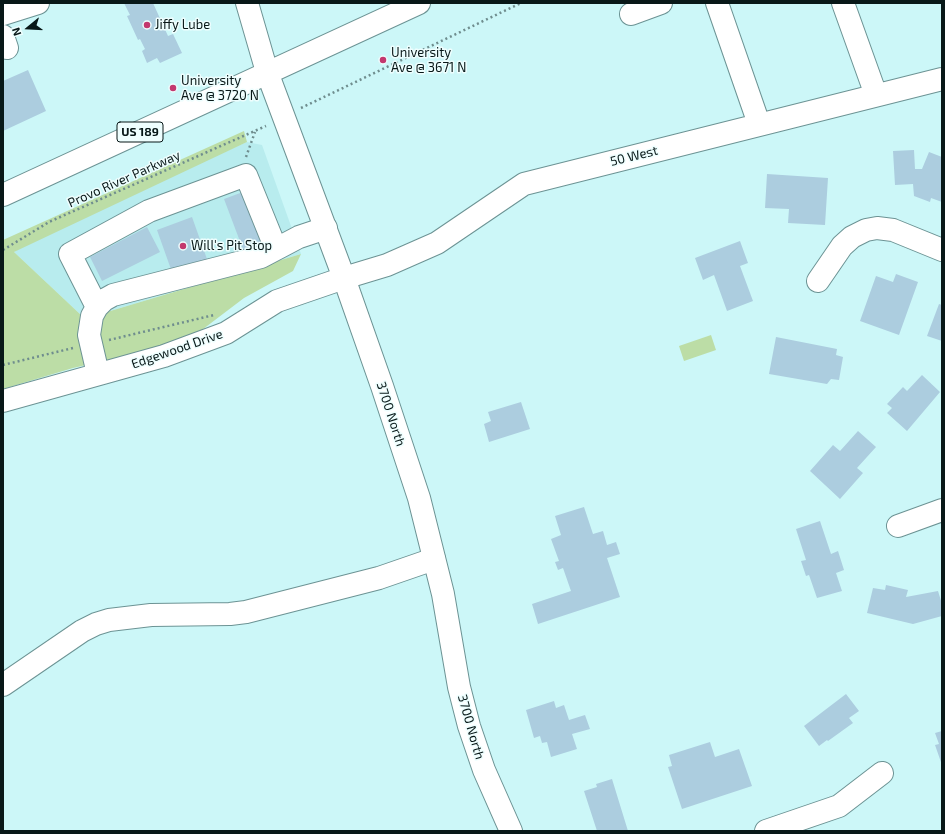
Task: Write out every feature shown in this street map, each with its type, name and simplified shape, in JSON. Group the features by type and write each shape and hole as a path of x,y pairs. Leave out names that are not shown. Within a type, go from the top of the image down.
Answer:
{"main road":[{"path":"3,14 38,3"},
{"name":"3700 North","path":"247,3 267,72 344,278 419,498 443,594 459,687 469,726 484,770 511,831"},
{"name":"US 189","path":"3,195 419,3"},
{"path":"631,14 661,3"},
{"path":"717,3 759,124"},
{"path":"843,3 876,95"},
{"name":"50 West","path":"344,278 387,265 437,243 524,184 942,79"},
{"path":"97,307 70,254 149,211 246,175 276,250"},
{"path":"98,374 89,335 92,316 97,307 104,300 114,295 261,257 299,238 326,228"},
{"path":"818,281 842,246 866,230 877,228 893,230 942,250"},
{"name":"Edgewood Drive","path":"3,401 164,356 226,333 278,301 344,278"},
{"path":"898,526 942,510"},
{"path":"3,685 82,631 96,624 109,620 151,615 230,614 246,612 379,578 434,559"},
{"path":"766,831 839,806 882,773"}],"path":[{"name":"Provo River Parkway","path":"3,250 49,222 255,131 521,3"},
{"path":"245,161 255,131"}],"shaded area":[{"path":"247,142 262,145 301,254 107,312 81,315 14,252 54,227"}],"green space":[{"path":"244,131 247,142 14,252 81,315 107,312 301,254 293,271 244,298 186,342 73,368 3,389 3,240"},
{"path":"711,335 716,350 684,361 679,346"}],"building":[{"name":"Jiffy Lube","path":"124,3 153,3 168,36 173,34 182,53 160,63 157,58 147,63 142,51 145,49 140,39 138,40 127,16 130,15"},
{"path":"28,70 46,111 3,131 3,81"},
{"path":"914,150 915,169 922,169 929,152 942,157 942,202 931,198 930,202 914,196 913,184 895,185 893,151"},
{"path":"767,174 828,178 825,225 788,223 789,209 765,208"},
{"name":"Will's Pit Stop","path":"243,192 262,246 244,252 224,199"},
{"name":"Will's Pit Stop","path":"192,217 208,262 173,275 157,230"},
{"path":"147,227 160,252 102,281 90,257"},
{"path":"740,241 748,263 740,266 753,301 727,311 714,275 703,280 695,258"},
{"path":"896,274 918,282 899,335 860,321 876,276 893,282"},
{"path":"939,304 942,305 942,341 927,336"},
{"path":"776,337 837,349 836,355 843,357 839,380 831,379 827,384 769,374"},
{"path":"922,375 940,392 907,431 887,413 892,408 887,404 903,387 907,391"},
{"path":"521,402 530,429 489,442 484,424 491,421 488,412"},
{"path":"858,431 876,447 857,468 863,473 840,499 810,471 833,445 840,451"},
{"path":"584,507 593,534 603,531 607,545 616,542 620,554 607,558 620,597 538,624 532,604 571,591 563,568 558,570 555,562 559,561 551,539 561,535 555,516"},
{"path":"820,521 831,554 838,551 844,570 836,573 842,591 817,598 809,575 806,576 801,561 806,560 796,529"},
{"path":"886,585 908,590 906,597 938,591 942,604 942,616 913,624 867,613 873,588 885,590"},
{"path":"846,694 859,711 849,718 853,723 819,746 804,726"},
{"path":"554,701 556,708 564,705 569,720 585,715 590,729 572,734 577,749 551,757 547,742 542,743 540,736 534,738 526,710"},
{"path":"942,731 942,765 935,745 939,744 935,733"},
{"path":"710,742 715,757 739,749 752,786 682,809 668,767 672,766 669,755"},
{"path":"612,779 628,831 597,831 584,791 597,787 596,784"}],"place":[{"name":"Jiffy Lube","path":"147,25"},
{"name":"University Ave @ 3671 N","path":"383,60"},
{"name":"University Ave @ 3720 N","path":"173,88"},
{"name":"Will's Pit Stop","path":"183,246"}]}
